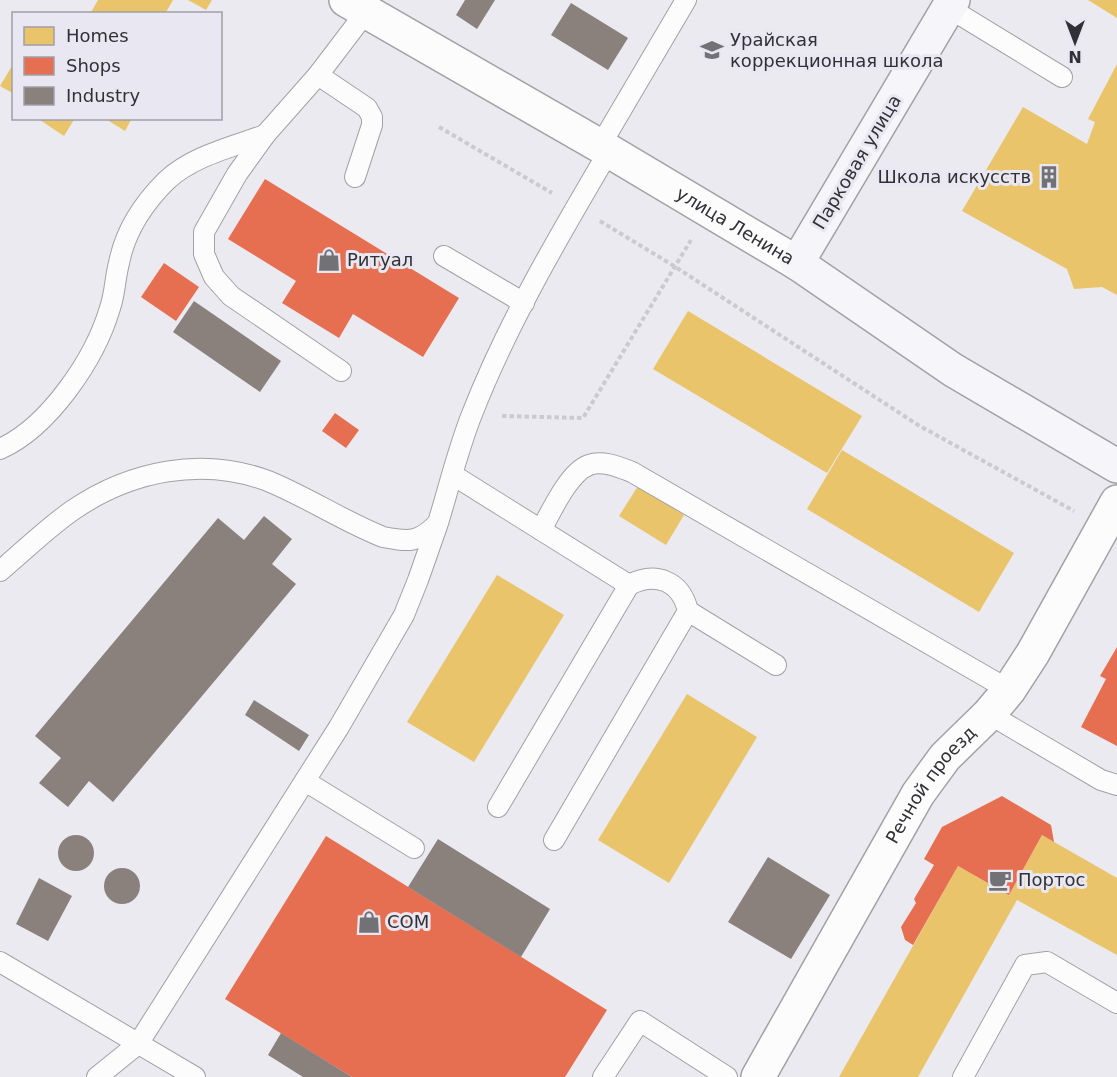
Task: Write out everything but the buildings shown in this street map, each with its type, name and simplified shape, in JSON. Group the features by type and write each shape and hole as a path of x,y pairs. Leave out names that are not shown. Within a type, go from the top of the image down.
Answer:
{"main road":[{"name":"Парковая улица","path":"797,263 951,4"},
{"name":"улица Ленина","path":"797,263 953,370 1117,466"}],"street":[{"name":"улица Ленина","path":"356,6 604,148 797,263"},
{"name":"Речной проезд","path":"758,1077 918,794 945,757 999,702 1033,653 1110,514"}],"lane":[{"path":"97,1077 138,1044 339,727 404,615 438,523 471,416 545,259 576,207 604,148 686,0"},
{"path":"951,4 1062,77"},
{"path":"341,371 231,296 214,278 204,254 204,232 237,174 265,135 318,75 356,6"},
{"path":"318,75 368,108 372,117 372,125 355,177"},
{"path":"0,449 16,441 62,400 102,330 111,307 119,261 129,230 150,199 167,179 197,159 265,135"},
{"path":"444,256 524,303"},
{"path":"541,530 571,479 589,465 606,464 632,472 999,702 1101,780 1117,785"},
{"path":"0,571 73,510 112,487 166,470 218,469 267,481 383,537 414,540 426,536 438,523"},
{"path":"453,475 629,585"},
{"path":"498,807 629,585 650,578 670,583 679,590 688,611 554,840"},
{"path":"688,611 776,665"},
{"path":"305,781 414,848"},
{"path":"0,962 195,1077"},
{"path":"963,1077 1025,965 1047,962 1117,1004"},
{"path":"603,1077 640,1021 727,1077"}],"path":[{"path":"439,127 674,266 918,425 1110,514"},
{"path":"471,416 583,418 674,266 710,211"}],"place":[{"name":"Урайская коррекционная школа","path":"712,50"},
{"name":"Школа искусств","path":"1049,177"},
{"name":"Ритуал","path":"329,260"},
{"name":"Портос","path":"1000,880"},
{"name":"СОМ","path":"369,922"}]}
